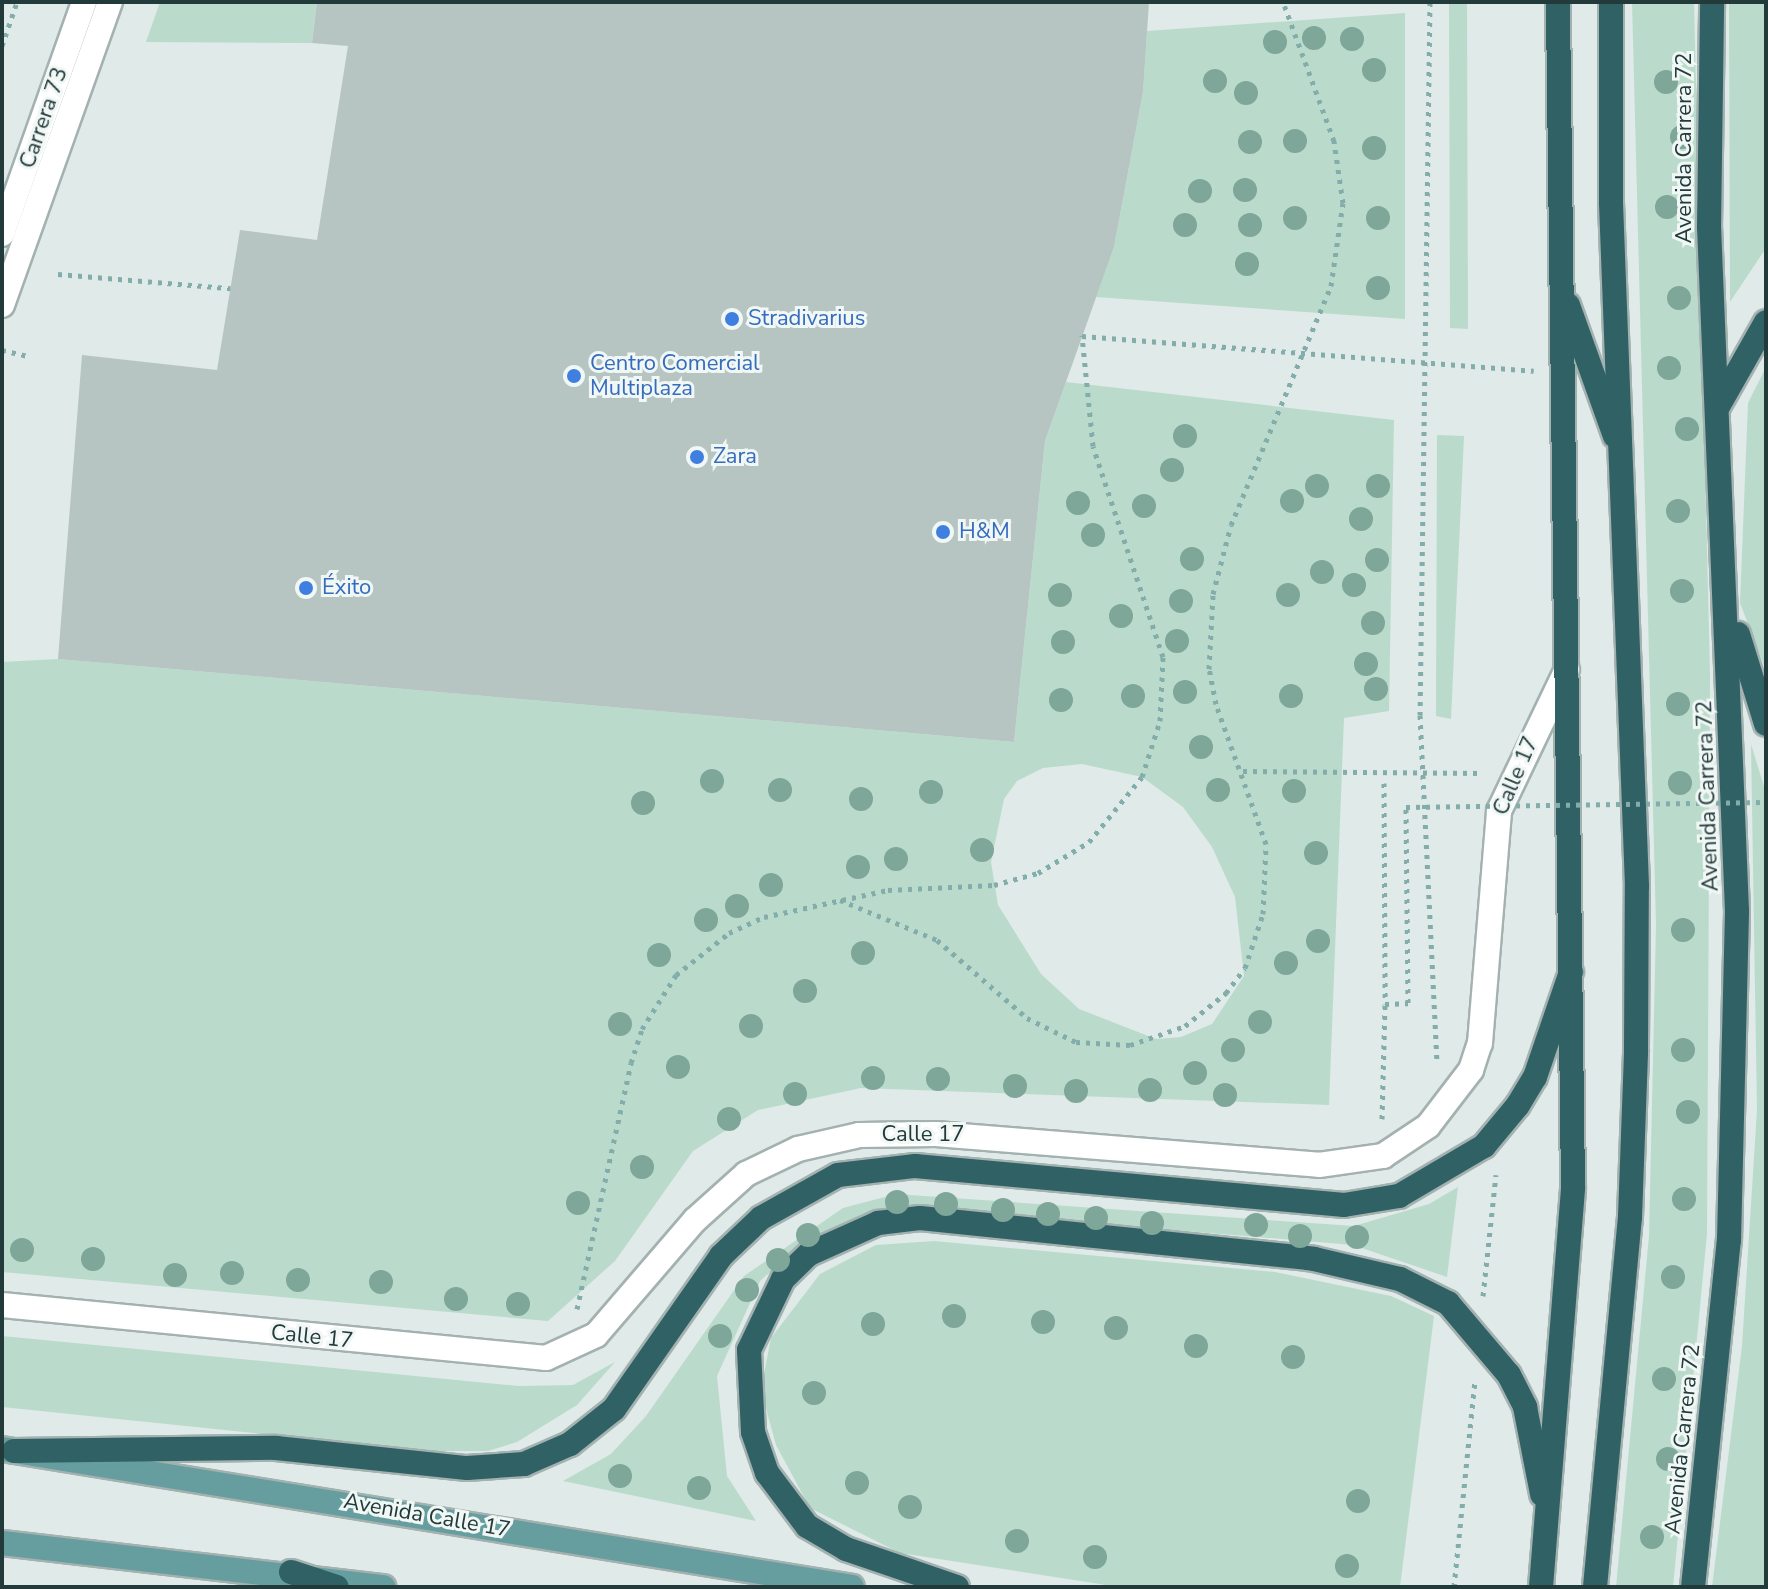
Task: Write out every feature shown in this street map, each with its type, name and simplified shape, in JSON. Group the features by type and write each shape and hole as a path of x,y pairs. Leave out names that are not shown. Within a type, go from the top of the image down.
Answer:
{"highway":[{"path":"1541,1587 1573,1187 1558,2"},
{"path":"1595,1587 1630,1217 1636,1050 1623,460 1611,202 1611,2"},
{"name":"Avenida Carrera 72","path":"1693,1587 1729,1240 1737,911 1729,605 1709,227 1712,2"},
{"path":"1562,288 1623,460"},
{"path":"1719,405 1766,322"},
{"path":"1729,605 1766,724"},
{"path":"8,1450 276,1448 467,1468 524,1464 570,1444 614,1409 721,1256 761,1218 838,1175 915,1166 1344,1205 1421,1188 1484,1146 1535,1077 1571,972"},
{"path":"957,1587 846,1549 807,1526 767,1473 753,1432 749,1350 761,1316 783,1279 840,1238 878,1223 920,1218 1314,1259 1424,1289 1478,1333 1525,1407 1548,1525"},
{"path":"291,1572 337,1587"}],"main road":[{"name":"Avenida Calle 17","path":"8,1450 852,1587"},
{"path":"2,1543 291,1572 383,1587"}],"street":[{"name":"Carrera 73","path":"2,234 84,2"},
{"path":"2,305 110,2"},
{"name":"Calle 17","path":"2,1305 527,1359 571,1351 621,1312 695,1220 746,1174 798,1149 859,1135 936,1134 1319,1165 1383,1156 1428,1126 1455,1096 1480,1043 1494,837 1514,774 1567,669"}],"path":[{"path":"2,46 17,2"},
{"path":"839,900 937,940 1051,1033 1103,1046 1157,1039 1185,1026 1226,993 1245,968 1258,929 1268,877 1266,844 1209,669 1213,594 1231,525 1303,356 1337,263 1343,203 1334,141 1283,2"},
{"path":"1430,2 1421,364 1421,772 1434,1042 1438,1068 1455,1096"},
{"path":"58,274 230,288"},
{"path":"571,1351 631,1063 659,998 703,951 729,933 764,917 921,886 994,885 1038,873 1089,842 1142,777 1160,721 1163,657 1155,619 1102,481 1087,410 1082,336 1303,356 1563,373"},
{"path":"2,350 28,356"},
{"path":"1243,771 1514,774"},
{"path":"1383,773 1383,1156"},
{"path":"1385,1004 1408,1003 1406,807 1766,802"},
{"path":"1454,1587 1497,1171 1484,1146"}],"green space":[{"path":"160,2 317,2 312,43 146,42"},
{"path":"1449,2 1467,2 1468,329 1450,328"},
{"path":"1632,2 1694,2 1710,675 1707,1234 1673,1587 1616,1587 1649,1236 1656,925"},
{"path":"1729,2 1766,2 1766,248 1730,302"},
{"path":"1405,13 1405,319 1096,297 1114,247 1143,92 1147,31"},
{"path":"1766,367 1766,671 1740,603 1748,403"},
{"path":"1066,382 1394,420 1389,711 1344,718 1329,1105 861,1088 758,1110 693,1151 615,1261 548,1321 2,1272 2,662 58,659 1014,742 1045,441","holes":["1082,764 1142,777 1183,807 1212,847 1235,897 1244,976 1212,1024 1181,1037 1156,1039 1079,1009 1041,974 998,905 991,862 1004,799 1017,781 1043,768"]},
{"path":"1437,435 1464,436 1451,719 1436,716"},
{"path":"1751,744 1766,793 1766,1587 1712,1587 1742,1346 1757,1110"},
{"path":"1458,1187 1447,1277 1353,1245 943,1211 895,1210 850,1220 801,1245 760,1281 717,1376 727,1476 756,1521 563,1481 611,1454 646,1416 744,1276 843,1208 896,1194 1354,1226 1429,1204"},
{"path":"934,1241 1275,1272 1391,1296 1434,1316 1400,1587 1119,1587 900,1553 810,1508 776,1445 761,1390 771,1338 820,1274 876,1245"},
{"path":"2,1336 519,1386 573,1385 615,1362 577,1405 517,1442 488,1451 426,1451 2,1407"}],"building":[{"name":"Centro Comercial Multiplaza","path":"317,2 1149,2 1143,92 1114,247 1045,441 1014,742 58,659 82,355 217,370 240,230 317,240 348,46 312,43"}],"place":[{"name":"Stradivarius","path":"732,319"},
{"name":"Centro Comercial Multiplaza","path":"574,376"},
{"name":"Zara","path":"697,457"},
{"name":"H&M","path":"943,532"},
{"name":"Éxito","path":"306,588"}]}
